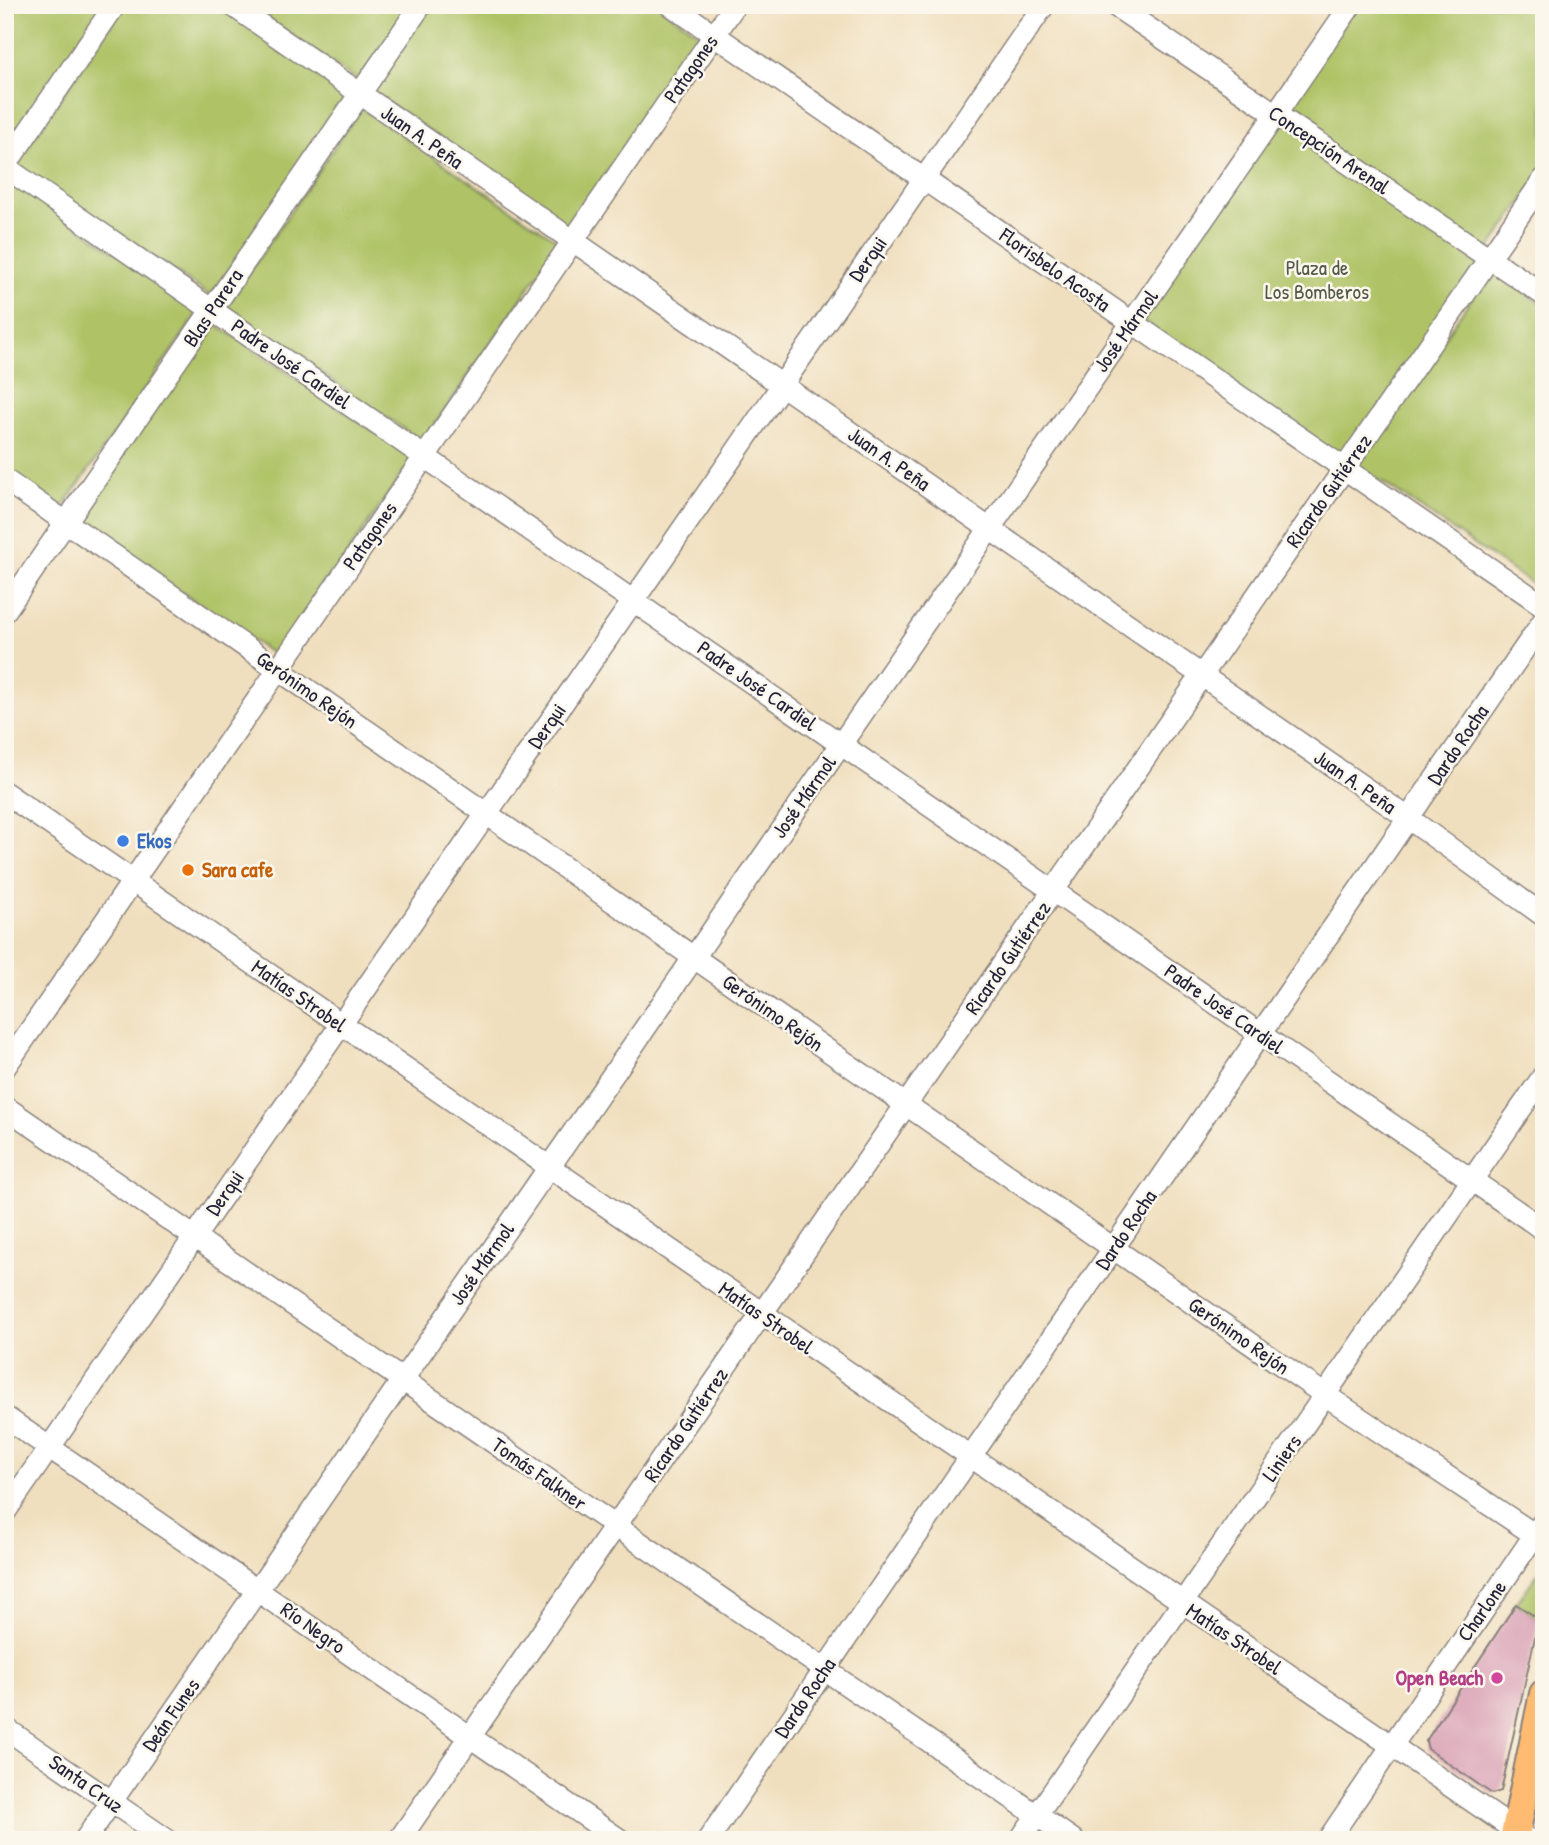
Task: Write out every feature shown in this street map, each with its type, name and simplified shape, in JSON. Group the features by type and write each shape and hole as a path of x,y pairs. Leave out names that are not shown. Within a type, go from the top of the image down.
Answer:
{"main road":[{"path":"1519,1837 1544,1694"}],"street":[{"path":"5,166 115,5"},
{"name":"Juan A. Peña","path":"232,5 1408,818 1544,916"},
{"name":"Blas Parera","path":"5,611 421,5"},
{"name":"Florisbelo Acosta","path":"671,5 1544,606"},
{"name":"Patagones","path":"5,1067 735,5"},
{"name":"Derqui","path":"5,1511 1044,5"},
{"name":"Concepción Arenal","path":"1114,5 1544,295"},
{"name":"José Mármol","path":"257,1590 988,528 1278,115 1351,5"},
{"name":"Padre José Cardiel","path":"5,166 1544,1230"},
{"name":"Ricardo Gutiérrez","path":"399,1840 1544,179"},
{"name":"Gerónimo Rejón","path":"5,480 1325,1395 1541,1532"},
{"name":"Dardo Rocha","path":"708,1840 1544,620"},
{"name":"Matías Strobel","path":"5,793 1390,1745 1519,1837"},
{"name":"Liniers","path":"1020,1840 1544,1076"},
{"name":"Tomás Falkner","path":"5,1107 1073,1840"},
{"name":"Río Negro","path":"5,1416 620,1840"},
{"name":"Charlone","path":"1328,1840 1390,1745 1541,1532"},
{"name":"Deán Funes","path":"85,1840 257,1590"},
{"name":"Santa Cruz","path":"5,1728 167,1840"}],"green space":[{"path":"5,5 104,5 5,148"},
{"path":"124,5 219,5 349,94 211,296 16,164"},
{"path":"247,5 410,5 358,81"},
{"path":"431,5 657,5 701,35 570,227 372,92"},
{"name":"Plaza de Los Bomberos","path":"1356,5 1544,5 1544,170 1342,464 1139,318"},
{"path":"361,108 560,242 423,442 225,308"},
{"path":"7,178 200,310 63,507 5,468"},
{"path":"1491,270 1544,306 1544,592 1357,465"},
{"path":"214,323 413,458 277,657 77,521"},
{"path":"1538,1573 1544,1576 1539,1619 1516,1604"},
{"path":"1544,1740 1544,1793 1535,1819 1536,1815 1528,1814"}],"building":[{"name":"Open Beach","path":"1516,1604 1539,1619 1501,1791 1492,1794 1428,1749 1426,1741"}],"place":[{"name":"Ekos","path":"123,841"},
{"name":"Sara cafe","path":"188,870"},
{"name":"Open Beach","path":"1497,1678"}]}
